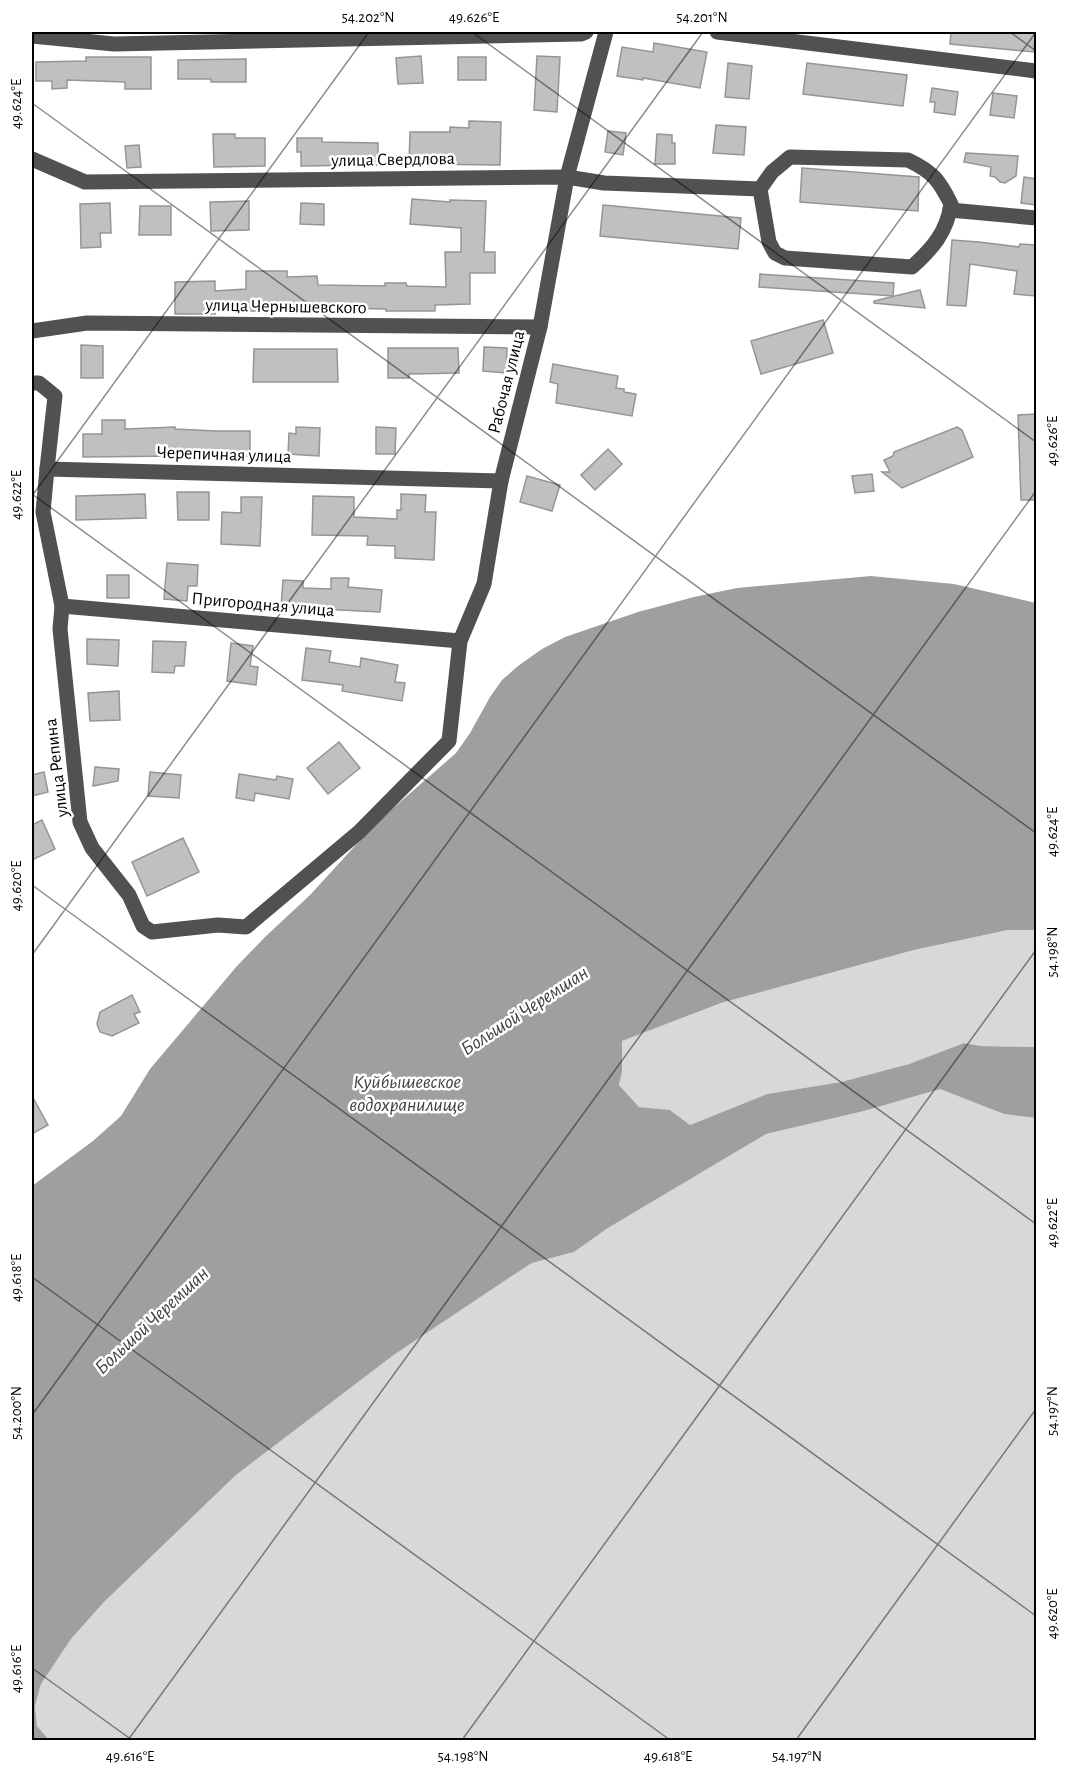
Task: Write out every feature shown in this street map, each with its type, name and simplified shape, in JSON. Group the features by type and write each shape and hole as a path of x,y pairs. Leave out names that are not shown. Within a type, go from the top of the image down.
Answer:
{"street":[{"path":"32,36 114,44 581,34 586,32"},
{"name":"Рабочая улица","path":"449,741 460,641 484,584 501,482 540,327 567,177 606,32"},
{"path":"717,32 1036,70"},
{"path":"790,157 908,160 923,167 940,182 951,204 945,226 931,251 912,267 785,258 775,253 769,242 760,189 772,172 790,157"},
{"name":"улица Свердлова","path":"32,159 85,182 567,177 604,183 760,189"},
{"path":"950,210 1036,218"},
{"name":"улица Чернышевского","path":"32,331 87,323 540,327"},
{"path":"32,383 39,383 55,396 47,469"},
{"name":"Черепичная улица","path":"47,469 501,482"},
{"name":"улица Репина","path":"47,469 43,512 62,606 60,629 80,822 92,848 129,895 143,926 152,932 218,925 246,927 359,832 449,741"},
{"name":"Пригородная улица","path":"62,606 460,641"}],"shaded area":[{"path":"1008,930 1036,930 1036,1047 981,1046 964,1043 909,1064 841,1082 767,1094 690,1125 670,1110 639,1107 619,1085 622,1071 622,1041 721,1003 914,950"},
{"path":"940,1089 1004,1114 1036,1118 1036,1740 49,1740 37,1726 35,1706 41,1684 71,1639 104,1602 236,1475 395,1354 532,1263 574,1252 608,1228 766,1134 864,1111"}],"water":[{"name":"Куйбышевское водохранилище","path":"871,576 954,584 1036,603 1036,930 1008,930 914,950 721,1003 622,1041 622,1072 619,1085 639,1107 670,1110 690,1125 767,1094 841,1082 909,1064 964,1043 981,1046 1036,1047 1036,1118 1004,1114 940,1089 864,1111 766,1134 608,1228 574,1252 532,1263 395,1354 236,1475 104,1602 71,1639 41,1684 35,1706 37,1726 49,1740 32,1740 32,1186 93,1141 121,1116 150,1069 237,966 310,895 375,824 456,753 502,680 518,666 542,649 565,637 638,612 694,597 737,588"}],"building":[{"path":"951,32 1035,32 1034,52 950,44"},
{"path":"654,43 707,52 700,88 617,76 622,47 653,52"},
{"path":"421,56 423,83 398,84 396,58"},
{"path":"537,56 560,57 557,112 534,110"},
{"path":"86,57 151,57 151,89 125,89 125,82 67,80 67,88 52,89 52,81 36,81 36,62 86,61"},
{"path":"458,57 486,57 486,80 458,80"},
{"path":"246,59 246,82 178,79 178,60"},
{"path":"728,63 752,66 749,99 725,97"},
{"path":"807,63 907,75 903,106 803,94"},
{"path":"932,88 958,92 955,115 934,112 935,102 930,102"},
{"path":"993,93 1017,96 1014,118 990,115"},
{"path":"469,121 501,122 500,165 409,164 410,132 450,132 450,127 469,128"},
{"path":"716,125 746,127 744,155 713,153"},
{"path":"608,131 626,133 623,155 605,152"},
{"path":"213,134 235,134 235,138 265,138 265,166 214,167"},
{"path":"657,134 672,135 672,143 675,143 675,164 655,164"},
{"path":"297,138 322,138 322,142 378,143 378,165 301,166 301,152 297,152"},
{"path":"139,145 141,167 127,168 125,146"},
{"path":"966,153 1018,156 1016,176 1005,183 1000,182 990,176 991,167 964,162"},
{"path":"802,168 919,177 918,211 800,202"},
{"path":"1024,177 1036,179 1036,205 1021,203"},
{"path":"412,199 450,202 450,200 486,201 484,252 495,252 495,273 470,273 470,304 435,305 435,311 386,311 386,309 341,308 341,306 287,308 287,311 246,311 246,309 215,311 215,314 175,314 175,282 215,281 215,291 246,289 246,271 287,271 287,277 317,276 318,285 385,286 385,283 406,283 407,286 446,287 445,252 461,252 461,228 410,224"},
{"path":"249,201 249,230 211,231 210,202"},
{"path":"110,203 111,233 100,233 101,247 81,248 80,204"},
{"path":"301,203 324,204 324,225 300,224"},
{"path":"603,205 741,218 738,249 600,236"},
{"path":"140,206 171,206 171,235 139,235"},
{"path":"952,240 1019,247 1020,244 1036,245 1036,296 1014,294 1017,271 970,264 966,306 947,305"},
{"path":"760,274 894,283 893,296 759,287"},
{"path":"920,290 925,308 874,303 874,301"},
{"path":"823,320 833,353 761,374 751,341"},
{"path":"81,345 103,346 103,378 81,378"},
{"path":"484,347 507,348 506,373 483,371"},
{"path":"388,348 458,348 459,373 409,374 409,378 388,378"},
{"path":"254,349 337,349 338,382 253,382"},
{"path":"553,364 618,376 616,388 636,394 632,416 556,403 558,384 550,382"},
{"path":"1036,414 1036,500 1021,500 1018,415"},
{"path":"102,420 125,420 125,429 175,427 175,429 250,431 250,456 206,456 206,460 180,458 180,456 83,457 83,434 102,434"},
{"path":"296,427 320,428 319,456 288,454 289,433 296,434"},
{"path":"376,427 396,428 395,454 376,454"},
{"path":"957,427 962,430 973,457 902,488 882,472 890,472 884,460 893,456 894,452"},
{"path":"608,449 622,464 595,490 581,475"},
{"path":"872,474 874,491 855,493 852,476"},
{"path":"527,476 560,485 552,511 520,502"},
{"path":"177,492 209,492 209,520 178,520"},
{"path":"145,494 146,518 76,520 76,496"},
{"path":"401,494 426,495 425,512 436,512 434,560 395,558 395,546 367,545 368,536 312,535 313,496 354,497 354,517 397,519 397,510 401,510"},
{"path":"241,497 262,497 260,546 221,544 222,512 241,513"},
{"path":"167,563 198,565 197,586 188,586 187,601 164,599"},
{"path":"107,575 129,575 129,598 107,598"},
{"path":"331,578 349,578 348,587 382,590 380,612 281,607 283,580 303,581 303,588 331,589"},
{"path":"87,639 119,640 118,666 87,664"},
{"path":"153,641 186,642 184,666 175,666 174,673 152,672"},
{"path":"231,643 253,646 250,666 258,667 256,685 227,681"},
{"path":"306,648 331,651 329,662 360,667 361,658 398,665 395,682 405,683 402,701 342,691 343,685 302,680"},
{"path":"119,691 120,720 90,721 88,693"},
{"path":"339,742 360,768 328,794 307,768"},
{"path":"95,767 119,769 118,781 93,786"},
{"path":"44,772 48,792 32,796 32,775"},
{"path":"150,772 181,775 179,798 148,796"},
{"path":"239,774 276,780 277,776 293,779 289,799 255,793 254,801 236,798"},
{"path":"42,820 55,849 32,860 32,825"},
{"path":"183,838 199,872 147,896 132,862"},
{"path":"132,995 140,1012 134,1014 139,1023 112,1036 100,1032 97,1024 100,1012"},
{"path":"32,1096 48,1125 32,1134"}],"water label":[{"name":"Большой Черемшан","path":"524,1010"},
{"name":"Большой Черемшан","path":"151,1320"}]}
